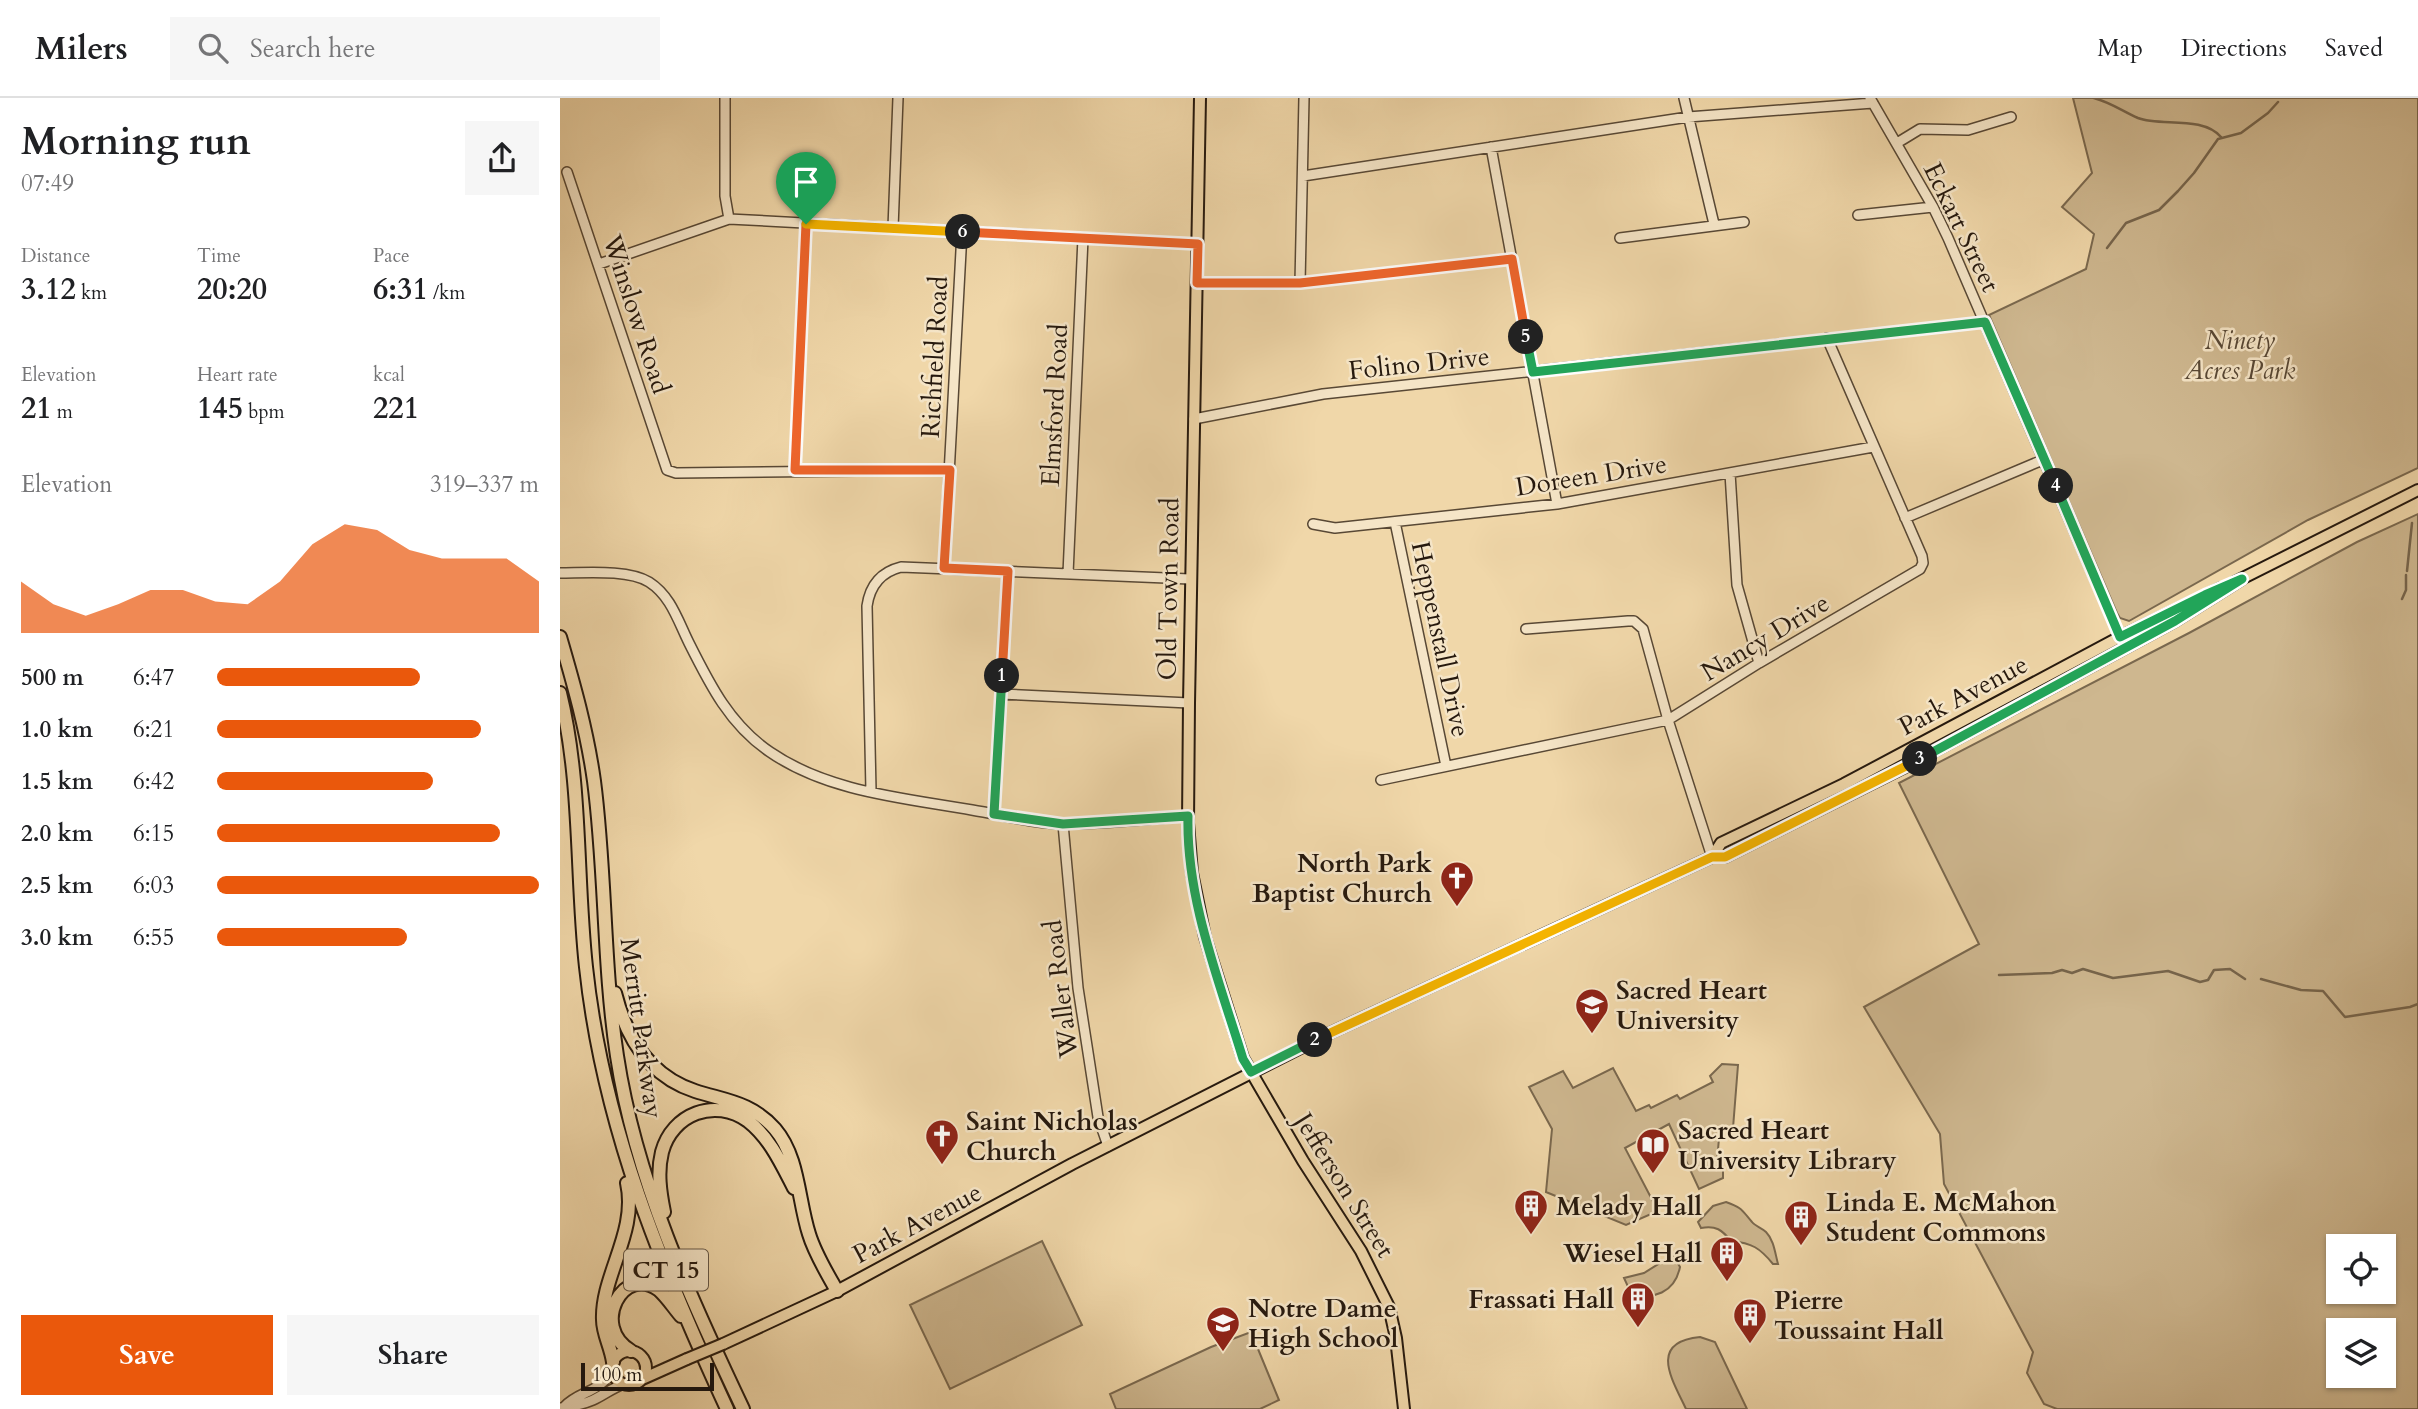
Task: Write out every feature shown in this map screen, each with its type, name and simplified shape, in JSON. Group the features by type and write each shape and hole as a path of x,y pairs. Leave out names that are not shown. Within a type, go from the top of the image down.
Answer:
{"highway":[{"name":"Merritt Parkway","path":"560,637 581,706 594,783 617,1058 630,1120 651,1196 674,1256 743,1409"},
{"name":"Merritt Parkway","path":"560,693 575,788 586,967 600,1061 616,1128 638,1198 688,1324 727,1409"},
{"path":"607,962 625,1027 636,1048 657,1070 696,1092 730,1099 757,1112 776,1130 788,1150 810,1236 837,1291"},
{"path":"674,1256 660,1197 660,1164 662,1152 671,1133 687,1116 709,1110 724,1111 747,1121 768,1143 800,1200"},
{"path":"613,1366 603,1320 605,1301 623,1245 630,1196 616,1128"},
{"path":"631,1351 616,1339 611,1315 614,1303 629,1287 649,1285 660,1290 688,1324"}],"main road":[{"name":"Old Town Road","path":"1200,98 1190,579 1190,860 1198,909 1243,1059 1251,1072"},
{"name":"Park Avenue","path":"1712,857 1721,843 1787,813 2207,602 2242,579 2418,490"},
{"name":"Park Avenue","path":"640,1380 837,1291 1108,1146 1385,1006 1510,952 1712,857 1725,857 1903,768 2122,643"},
{"path":"1893,758 1903,768"},
{"name":"Jefferson Street","path":"1251,1072 1303,1161 1362,1251 1383,1293 1396,1338 1404,1409"},
{"path":"645,1362 645,1372 640,1380 630,1385 616,1379 613,1366 620,1353 631,1351 640,1354 651,1366 670,1366"}],"street":[{"path":"726,98 724,196 729,219"},
{"path":"893,228 898,98"},
{"path":"1300,283 1304,98"},
{"path":"1684,98 1714,224"},
{"path":"1303,176 1688,117 1872,100"},
{"name":"Eckart Street","path":"1872,100 1933,207 2045,458 2122,643"},
{"path":"1896,143 1920,129 1968,130 2011,117"},
{"path":"1491,147 1557,504"},
{"name":"Winslow Road","path":"567,172 667,470 676,473 795,470"},
{"path":"1858,215 1933,207"},
{"path":"599,264 729,219 1198,244"},
{"path":"1620,238 1744,222"},
{"path":"806,224 795,470 950,470"},
{"name":"Richfield Road","path":"944,568 962,232"},
{"name":"Elmsford Road","path":"1068,574 1083,238"},
{"path":"1197,283 1300,283 1512,259"},
{"name":"Folino Drive","path":"1194,419 1323,394 1985,322"},
{"name":"Nancy Drive","path":"1381,780 1668,720 1759,663 1920,569 1922,556 1827,338"},
{"name":"Doreen Drive","path":"1313,524 1335,528 1557,504 1873,447"},
{"path":"1905,519 2045,458"},
{"path":"1730,473 1737,585 1759,663"},
{"name":"Heppenstall Drive","path":"1395,522 1446,766"},
{"path":"871,791 868,597 876,580 894,568 1190,579"},
{"path":"994,814 1008,571"},
{"path":"560,573 630,576 648,581 665,596 676,614 726,712 751,737 777,757 808,774 871,791 1063,824 1188,816"},
{"path":"1525,629 1634,621 1645,635 1668,720 1712,857"},
{"path":"1001,694 1189,703"},
{"name":"Waller Road","path":"1063,824 1077,988 1098,1117 1108,1146"},
{"path":"562,1407 604,1383 613,1366"},
{"path":"562,1407 571,1408 596,1399 612,1388 624,1384"}],"green space":[{"name":"Ninety Acres Park","path":"2073,98 2418,98 2418,468 2308,520 2129,621 2120,618 2117,613 1989,315 2086,269 2094,234 2062,207 2092,173"},
{"path":"2418,514 2418,1409 2057,1409 2044,1404 2027,1373 2033,1352 1944,1184 1940,1134 1864,1007 1979,944 1899,783 2189,633 2357,542"},
{"path":"1722,1064 1738,1065 1733,1128 1720,1127 1717,1161 1723,1164 1723,1178 1699,1189 1669,1124 1625,1148 1658,1211 1626,1225 1546,1192 1552,1129 1529,1087 1563,1071 1573,1088 1613,1068 1636,1111 1649,1105 1651,1108 1677,1095 1680,1099 1713,1082 1710,1076"},
{"path":"1726,1202 1741,1209 1769,1235 1778,1264 1773,1264 1755,1247 1731,1241 1718,1229 1701,1228 1698,1222 1713,1206"},
{"path":"1042,1241 1082,1325 950,1389 910,1305"},
{"path":"1673,1255 1680,1267 1668,1288 1655,1295 1630,1291 1624,1278 1644,1273"},
{"name":"Notre Dame High School","path":"1251,1332 1279,1400 1260,1409 1116,1409 1110,1394 1211,1347"},
{"path":"1700,1337 1715,1342 1747,1409 1686,1409 1671,1375 1669,1355 1674,1346 1684,1340"}],"waterway":[{"path":"2094,98 2138,118 2203,126 2221,137"},
{"path":"2107,248 2126,223 2159,210 2194,173 2218,139 2241,133 2278,102"},
{"path":"2407,571 2412,523"},
{"path":"2402,599 2406,590 2406,575"},
{"path":"1999,975 2052,973 2062,970 2072,973 2083,969 2113,978 2168,971 2200,982 2208,980 2214,970 2230,969 2245,979"},
{"path":"2261,979 2301,990 2323,991 2345,1017 2418,1004"}],"place":[{"name":"North Park Baptist Church","path":"1457,908"},
{"name":"Sacred Heart University","path":"1592,1035"},
{"name":"Saint Nicholas Church","path":"942,1166"},
{"name":"Sacred Heart University Library","path":"1653,1175"},
{"name":"Melady Hall","path":"1531,1236"},
{"name":"Linda E. McMahon Student Commons","path":"1801,1247"},
{"name":"Wiesel Hall","path":"1727,1283"},
{"name":"Frassati Hall","path":"1638,1329"},
{"name":"Pierre Toussaint Hall","path":"1750,1345"},
{"name":"Notre Dame High School","path":"1223,1353"}],"route":[{"path":"806,224 1198,244 1197,283 1300,283 1512,259 1533,372 1985,322 2120,637 2242,579 2175,621 1804,820 1725,857 1712,857 1510,952 1385,1006 1251,1072 1243,1059 1198,909 1189,847 1188,816 1063,824 994,814 1008,571 944,568 950,470 795,470 806,224"}]}
